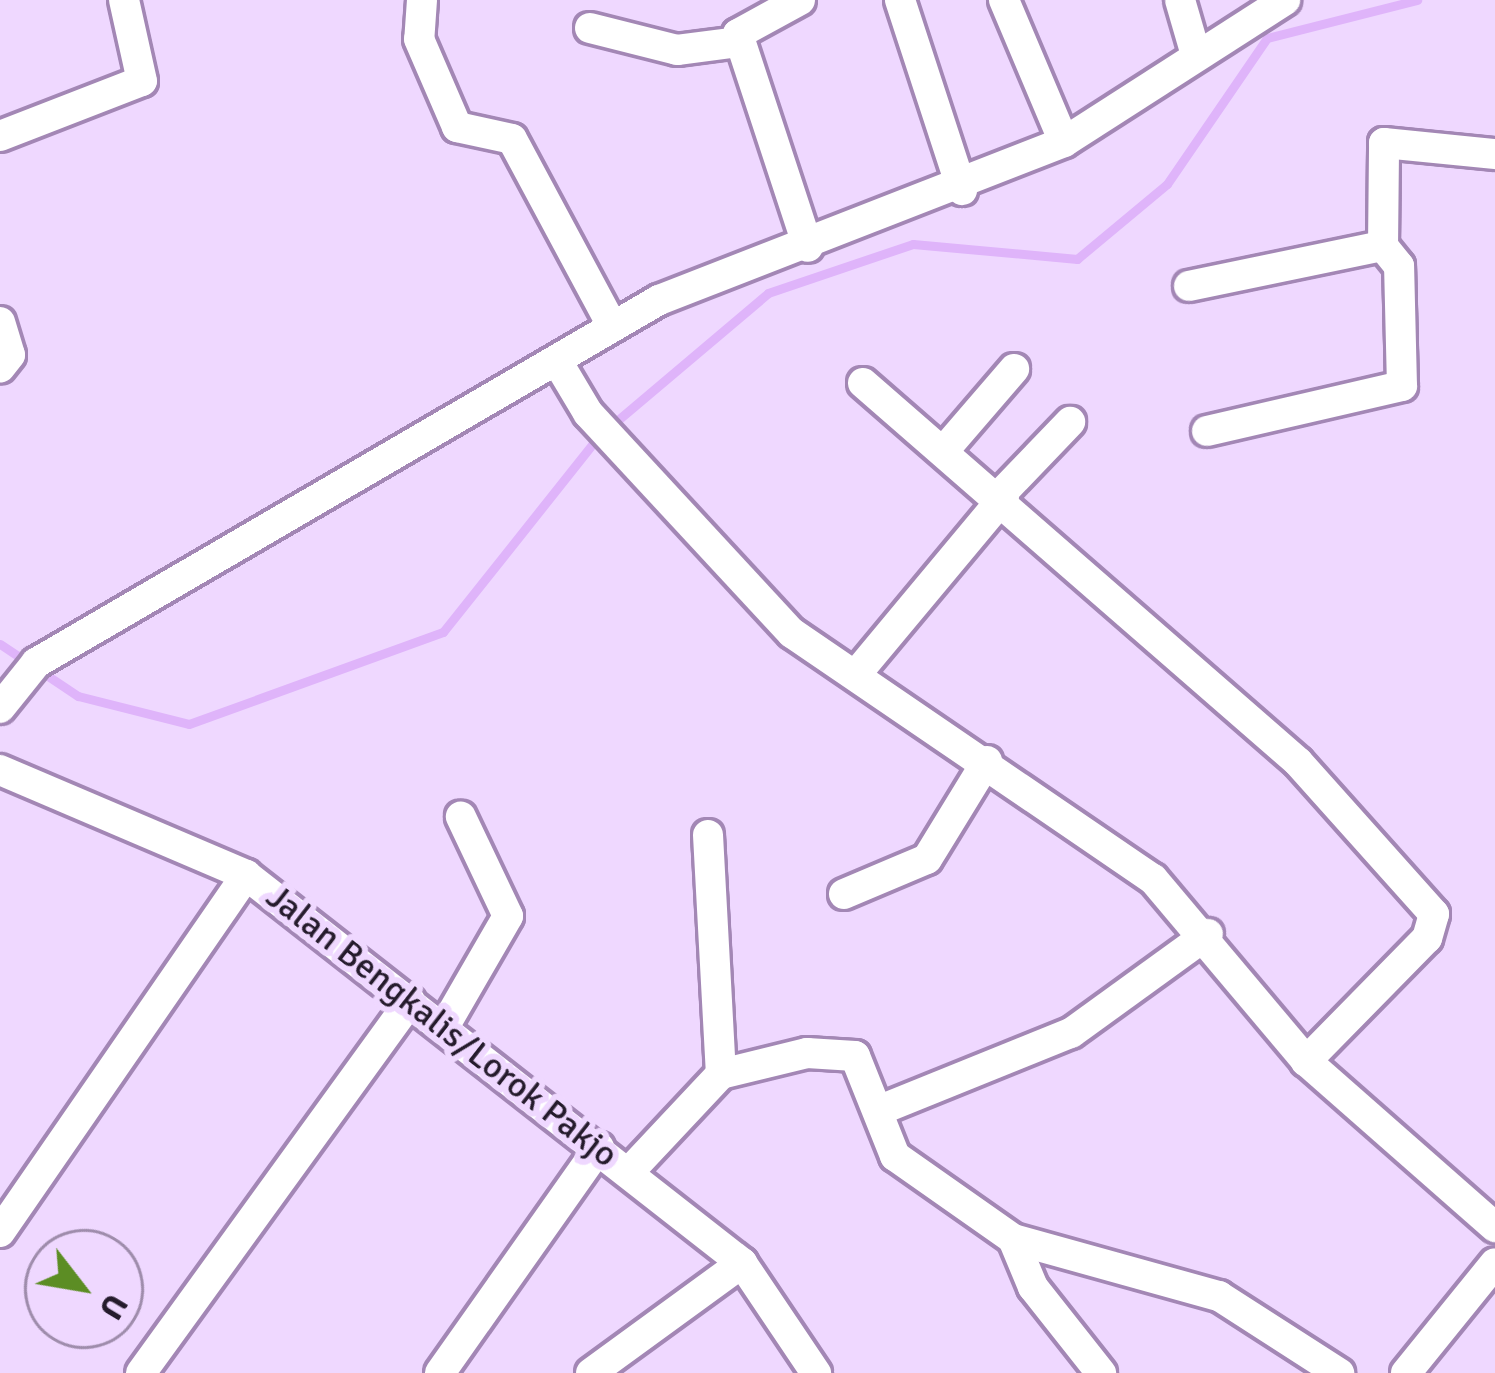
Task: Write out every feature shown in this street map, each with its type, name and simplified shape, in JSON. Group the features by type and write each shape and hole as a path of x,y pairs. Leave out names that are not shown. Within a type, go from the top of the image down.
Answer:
{"street":[{"path":"0,136 142,81 124,0"},
{"path":"422,0 419,39 457,127 512,139 614,327"},
{"path":"800,0 748,22 740,42 808,247"},
{"path":"900,0 962,190"},
{"path":"1004,0 1064,142"},
{"path":"1180,0 1196,56"},
{"path":"5,700 36,663 614,327 962,190 1064,142 1285,0"},
{"path":"590,28 677,50 740,42"},
{"path":"1208,431 1402,386 1399,266 1383,247 1384,143 1495,154"},
{"path":"1189,286 1383,247"},
{"path":"0,322 10,355 0,368"},
{"path":"557,361 588,412 626,456 792,633 858,672 1153,879 1208,934 1306,1061 1495,1227"},
{"path":"947,447 1014,369"},
{"path":"863,383 947,447 1298,762 1434,914 1426,938 1306,1061"},
{"path":"858,672 1002,496 1070,422"},
{"path":"844,894 927,859 987,761"},
{"name":"Jalan Bengkalis/Lorok Pakjo","path":"0,770 246,875 742,1263 816,1373"},
{"path":"444,1027 508,916 461,817"},
{"path":"708,836 721,1074"},
{"path":"0,1232 246,875"},
{"path":"880,1110 1071,1033 1208,934"},
{"path":"141,1373 410,1001"},
{"path":"628,1172 721,1074 836,1050 861,1060 909,1172 1013,1239 1219,1296 1339,1373"},
{"path":"440,1373 599,1148"},
{"path":"1013,1239 1033,1287 1101,1373"},
{"path":"591,1373 742,1263"},
{"path":"1406,1373 1495,1264"}],"waterway":[{"path":"0,644 78,696 189,724 443,632 599,436 768,293 913,244 1077,259 1167,184 1267,38 1417,0"}]}
